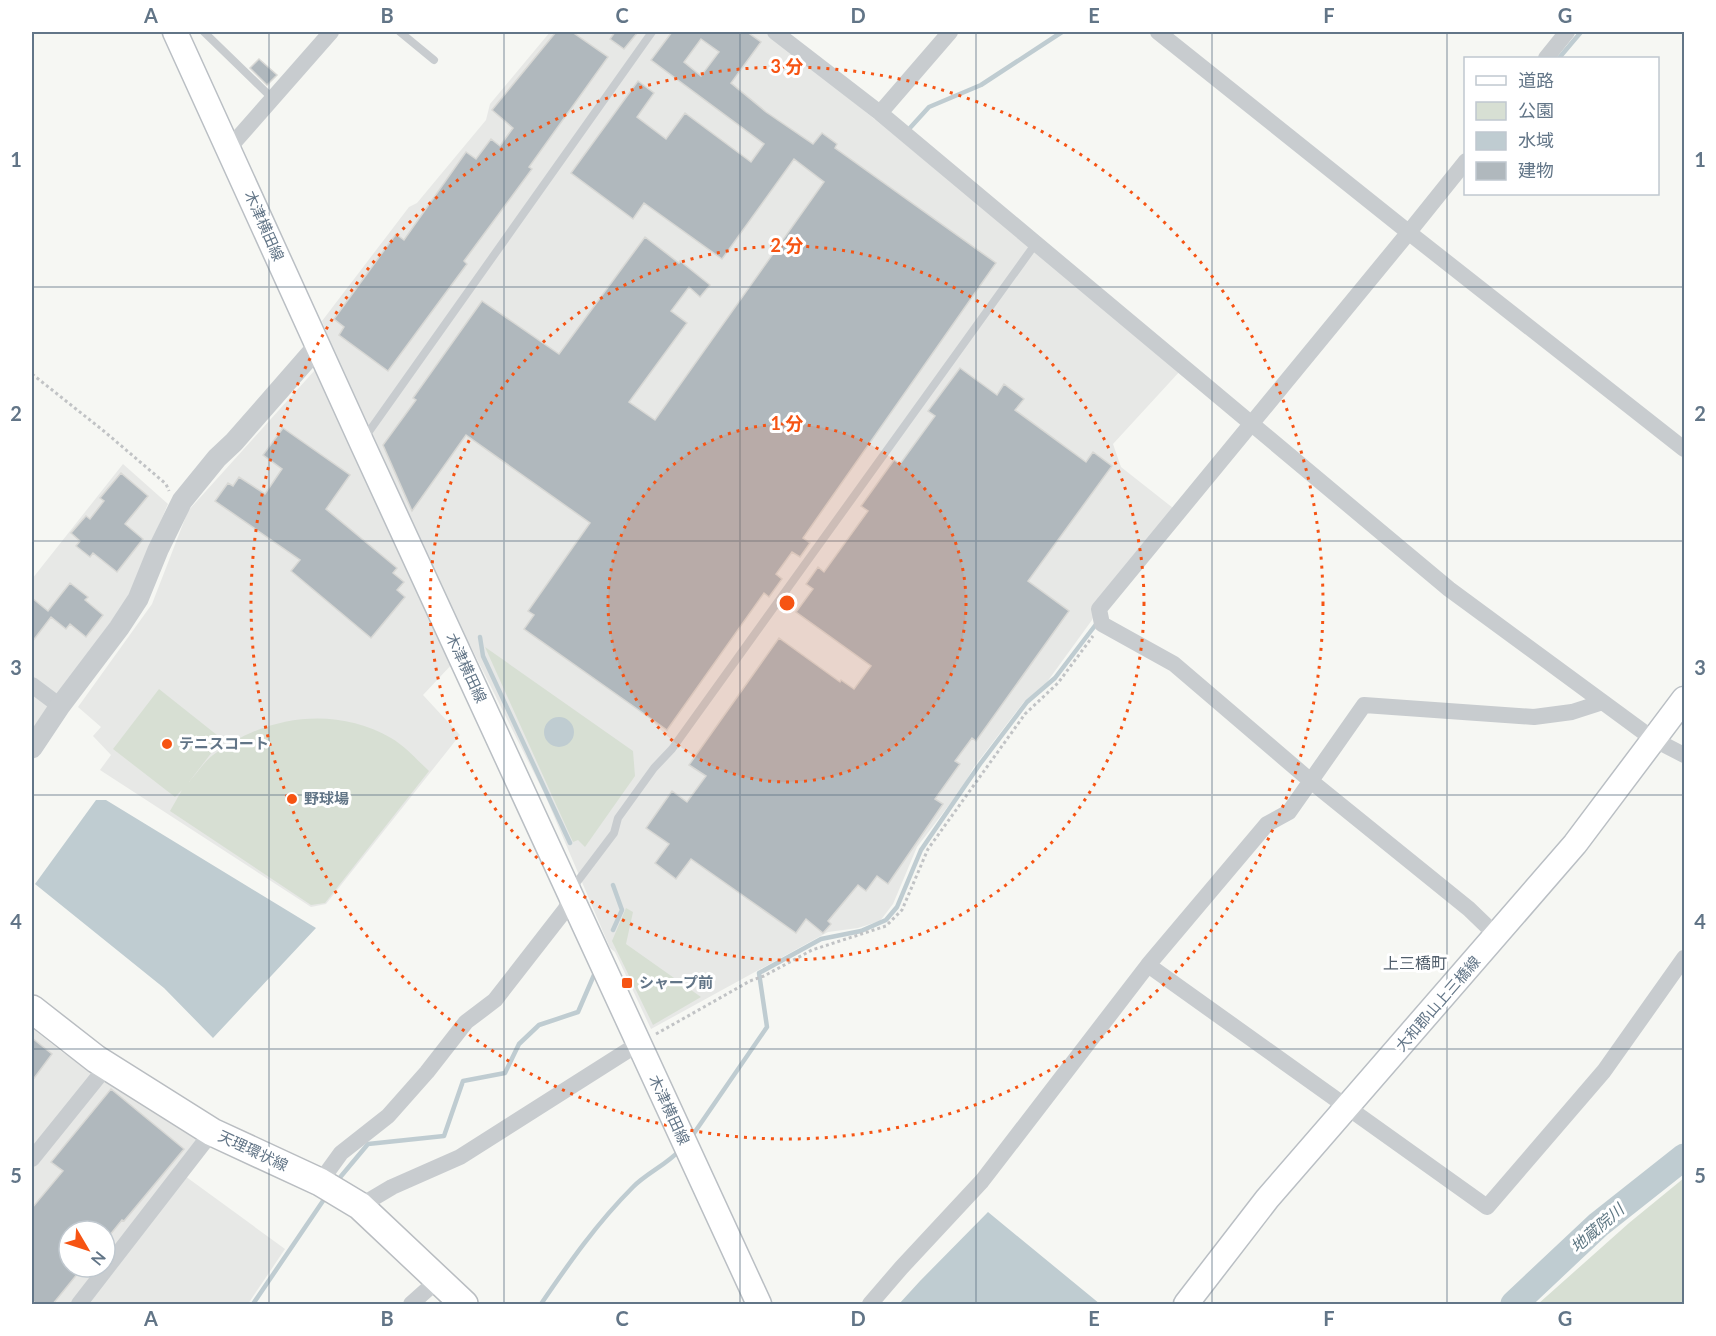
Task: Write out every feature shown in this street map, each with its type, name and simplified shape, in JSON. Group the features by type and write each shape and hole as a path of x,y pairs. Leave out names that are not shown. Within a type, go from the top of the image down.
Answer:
{"main road":[{"name":"木津横田線","path":"175,32 759,1305"},
{"name":"大和郡山上三橋線","path":"1186,1305 1267,1199 1575,844 1684,699"},
{"name":"天理環状線","path":"32,1009 107,1066 212,1132 320,1182 360,1206 464,1305"}],"street":[{"path":"229,148 331,32"},
{"path":"775,32 880,113 1449,589 1653,739 1684,755"},
{"path":"880,113 950,32"},
{"path":"1158,32 1684,449"},
{"path":"1547,57 1567,32"},
{"path":"1464,164 1413,236 1251,423 1100,617 1174,664 1312,782 1469,909 1497,936"},
{"path":"32,747 138,599 158,550 179,508 217,458 234,442 318,346"},
{"path":"32,685 60,706"},
{"path":"870,1305 982,1181 1148,965 1267,824 1289,812 1364,705 1534,717 1572,712 1603,702"},
{"path":"320,1182 341,1153 388,1116 427,1072 466,1022 495,1000 566,910 572,896"},
{"path":"1148,965 1487,1207 1604,1071 1684,958"},
{"path":"360,1206 392,1187 460,1157 638,1044"},
{"path":"32,1159 107,1066"},
{"path":"79,1305 212,1132"},
{"path":"411,1305 439,1279"}],"lane":[{"path":"204,32 272,98"},
{"path":"400,32 434,60"},
{"path":"362,443 652,32"},
{"path":"572,896 577,882 614,833 618,818 654,768 672,749 1036,243"}],"path":[{"path":"32,374 166,484 179,508"},
{"path":"638,1044 750,981 812,950 886,926 902,910 928,849 1025,714 1058,682 1100,617"}],"shaded area":[{"path":"550,32 768,32 1181,370 1113,444 1121,467 1173,508 1099,601 1092,620 1047,682 1023,703 917,847 893,904 880,921 858,928 828,932 651,1029 615,952 610,948 545,795 470,645 423,695 460,735 326,904 311,907 100,770 111,755 93,736 101,727 78,707 152,604 188,511 333,350 322,321 409,207 417,203 486,120 490,104"},
{"path":"123,464 168,504 126,601 32,730 32,579"},
{"path":"32,1028 62,1052 199,1136 174,1168 285,1249 248,1304 32,1304"}],"green space":[{"path":"485,647 633,751 635,776 585,847 578,840 573,842"},
{"name":"野球場","path":"159,689 222,739 189,782 210,758 233,742 254,731 300,720 346,721 369,728 396,741 429,771 325,903 311,905 170,811 182,790 175,797 113,749"},
{"path":"626,908 633,912 626,944 701,997 653,1025 612,941"},
{"path":"1684,1178 1684,1304 1538,1304 1629,1223"}],"water":[{"path":"559,717 565,718 573,726 573,738 565,746 559,747 553,746 545,738 544,732 545,726 553,718"},
{"path":"96,800 106,800 316,928 213,1038 164,988 35,884"},
{"path":"988,1212 1100,1304 899,1304"}],"building":[{"path":"556,32 572,32 608,57 529,167 532,169 464,261 467,264 388,371 339,335 344,327 334,319 396,234 404,240 466,152 476,159 491,139 500,146 513,128 492,110"},
{"path":"615,32 638,32 624,49 610,39"},
{"path":"672,32 747,32 761,42 731,83 766,112 813,144 822,133 837,144 835,148 996,263 803,538 810,543 800,557 792,552 776,574 782,579 769,597 764,593 667,730 524,629 534,615 528,611 590,523 466,435 412,511 383,445 416,400 413,398 482,301 559,354 645,237 710,285 700,297 689,287 671,311 687,323 629,402 655,420 824,182 794,159 722,259 644,203 633,219 571,173 638,81 654,93 637,117 666,139 685,113 751,162 764,144 651,60","holes":["701,39 719,52 701,76 684,62"]},
{"path":"259,59 277,75 267,85 250,68"},
{"path":"960,368 997,395 1004,384 1024,399 1015,410 1086,462 1093,452 1112,466 1028,581 1069,611 976,741 972,738 955,761 960,764 935,799 943,804 888,884 877,876 866,891 858,885 828,921 831,924 823,933 806,919 796,933 691,859 676,879 655,863 669,844 646,828 672,791 687,802 706,776 689,765 779,638 840,682 841,680 854,689 871,666 796,612 813,589 806,584 818,567 824,572 868,511 861,506 894,460 900,464 935,416 928,411"},
{"path":"283,428 350,475 326,509 397,568 393,573 404,582 397,590 405,597 371,638 291,571 300,560 215,501 228,483 233,486 239,477 265,494 282,469 263,455"},
{"path":"121,473 148,496 125,524 143,539 117,572 93,553 90,557 76,546 80,541 71,533 86,516 90,519 104,501 100,498"},
{"path":"70,583 88,597 85,600 103,615 86,637 70,624 66,629 51,617 32,642 32,598 48,611"},
{"path":"32,1038 52,1054 32,1081"},
{"path":"111,1089 184,1149 124,1221 122,1220 117,1226 117,1219 57,1219 57,1279 73,1279 52,1305 37,1305 32,1300 32,1208 63,1171 51,1162"}],"waterway":[{"path":"909,129 929,107 981,85 1062,32"},
{"path":"1560,57 1581,32"},
{"path":"690,1139 767,1027 759,973 821,939 861,931 886,920 897,907 921,850 980,764 1027,702 1055,678 1097,623"},
{"path":"480,637 483,656 570,843"},
{"path":"613,885 622,910 613,930"},
{"path":"337,1181 368,1144 444,1136 463,1081 505,1073 519,1044 539,1025 578,1012 594,975"},
{"path":"541,1304 607,1215 638,1182 680,1150"},
{"name":"地蔵院川","path":"1514,1304 1598,1225 1684,1157"},
{"path":"253,1304 327,1195"}],"place":[{"name":"テニスコート","path":"167,744"},
{"name":"野球場","path":"292,799"},
{"name":"シャープ前","path":"627,983"}],"district":[{"name":"上三橋町","path":"1415,963"}]}
